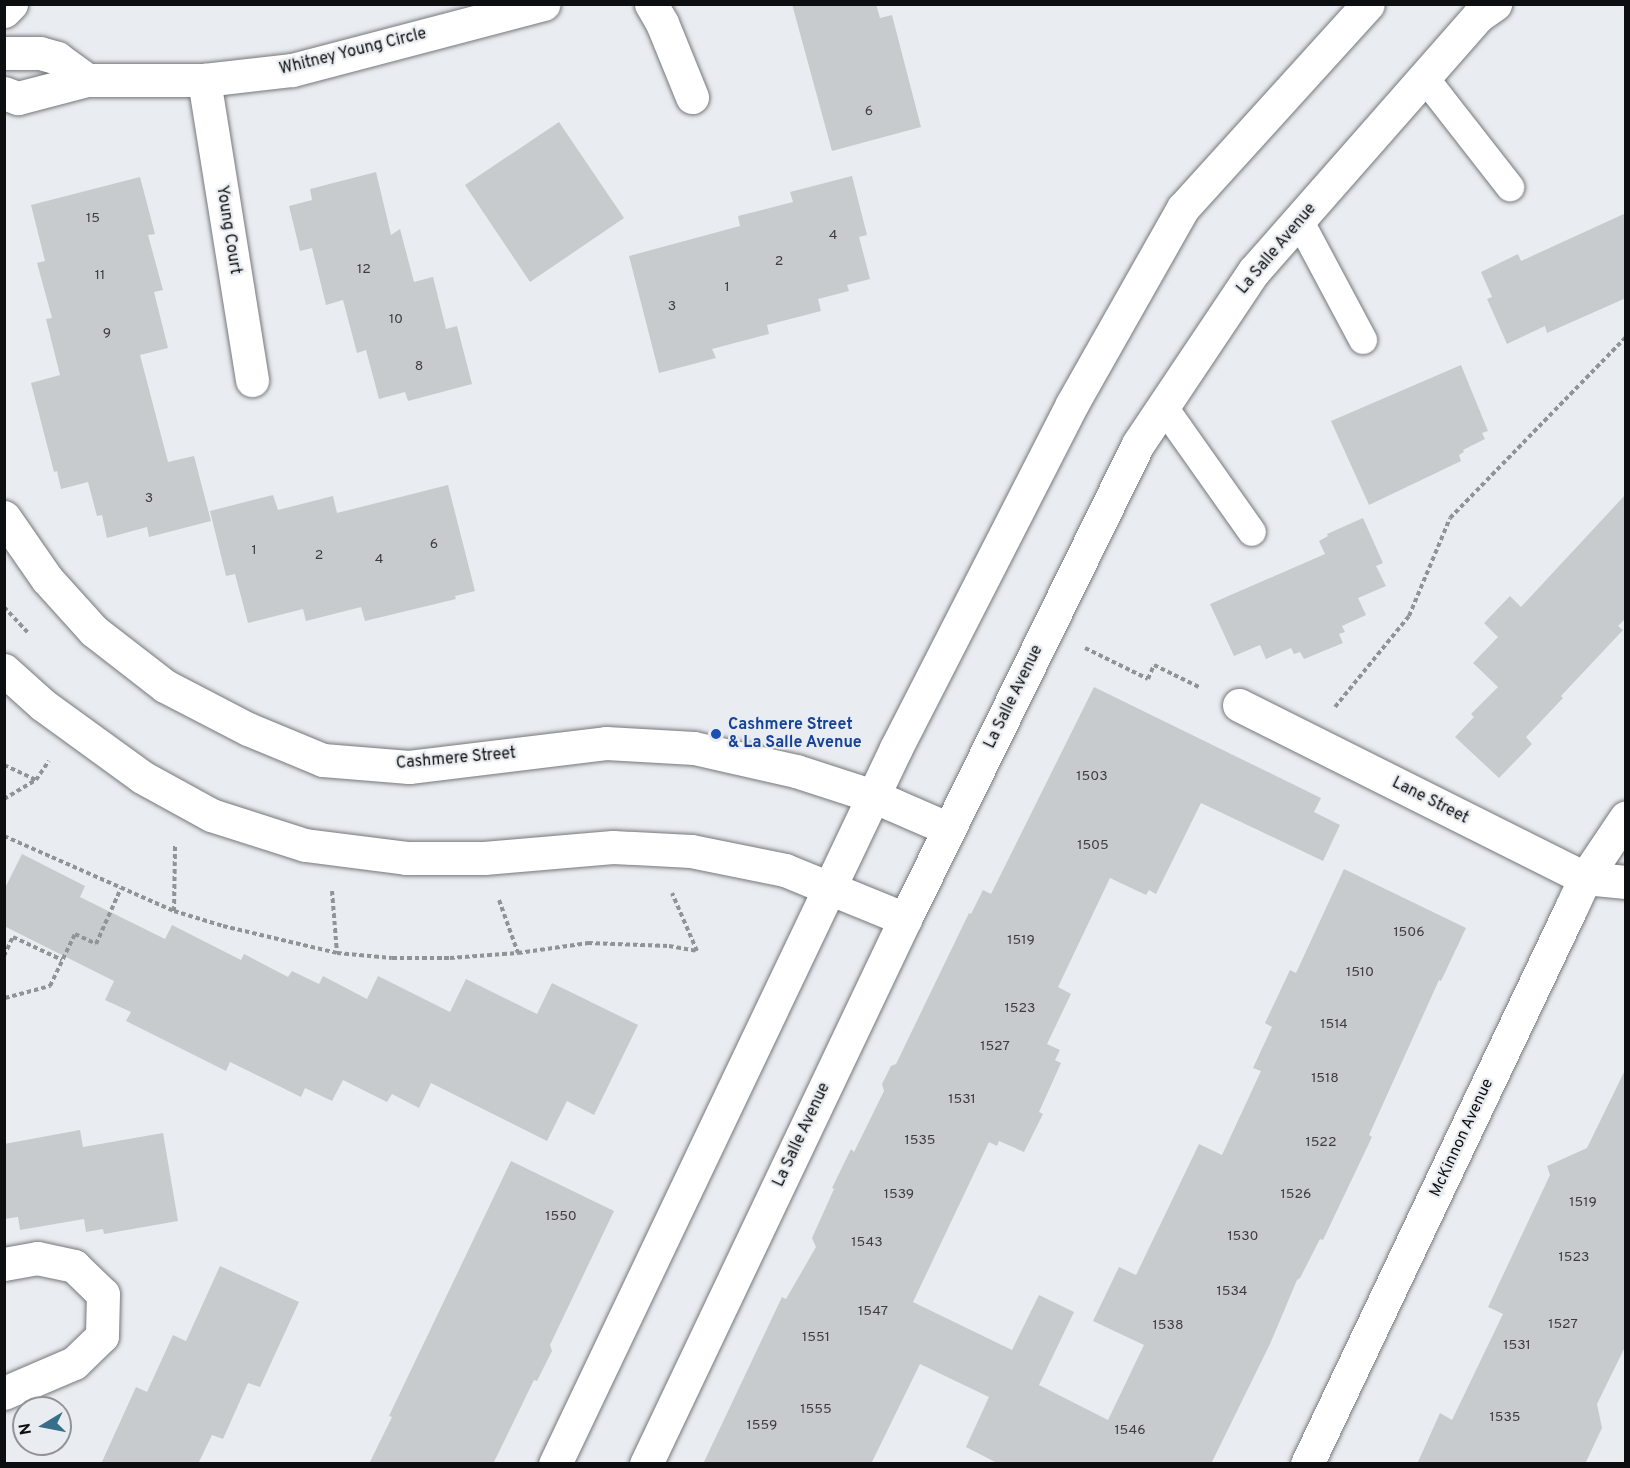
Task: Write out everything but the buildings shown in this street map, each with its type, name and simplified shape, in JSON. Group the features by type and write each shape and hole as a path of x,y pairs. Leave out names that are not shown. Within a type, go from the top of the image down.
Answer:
{"street":[{"path":"4,11 11,4"},
{"name":"Whitney Young Circle","path":"4,93 18,98 87,80 204,80 292,70 543,4"},
{"path":"651,4 662,22 693,98"},
{"path":"555,1464 873,796 1072,404 1183,207 1368,4"},
{"name":"La Salle Avenue","path":"646,1464 905,919 1138,444 1254,271 1478,16 1495,4"},
{"path":"4,53 40,53 57,58 87,80"},
{"name":"Young Court","path":"204,80 252,380"},
{"name":"Cashmere Street","path":"4,517 47,579 94,631 165,686 248,729 323,760 409,767 606,743 694,748 796,771 873,796 949,829"},
{"path":"4,670 44,705 142,777 211,815 305,845 406,858 484,858 613,847 691,851 785,870 830,886 905,919"},
{"name":"Lane Street","path":"1239,705 1586,878 1626,882"},
{"name":"McKinnon Avenue","path":"1307,1464 1586,878 1626,817"},
{"path":"4,1264 37,1258 74,1266 103,1294 102,1336 74,1364 4,1393"}],"lane":[{"path":"1424,77 1510,187"},
{"path":"1299,220 1363,340"},
{"path":"1163,406 1252,532"}],"path":[{"path":"1308,740 1409,616 1450,518 1626,337"},
{"path":"1047,629 1148,679 1154,665 1239,705"},
{"path":"4,765 36,780 4,799"},
{"path":"174,911 176,796"},
{"path":"4,836 174,911 223,927 337,952 392,958 450,958 518,953 597,943 669,946 697,951 686,926"},
{"path":"328,848 337,952"},
{"path":"484,858 518,953"},
{"path":"4,995 5,998 50,986 75,934 96,944 121,888"},
{"path":"4,956 6,947 13,938 62,960"}],"place":[{"name":"Cashmere Street & La Salle Avenue","path":"716,734"}]}
